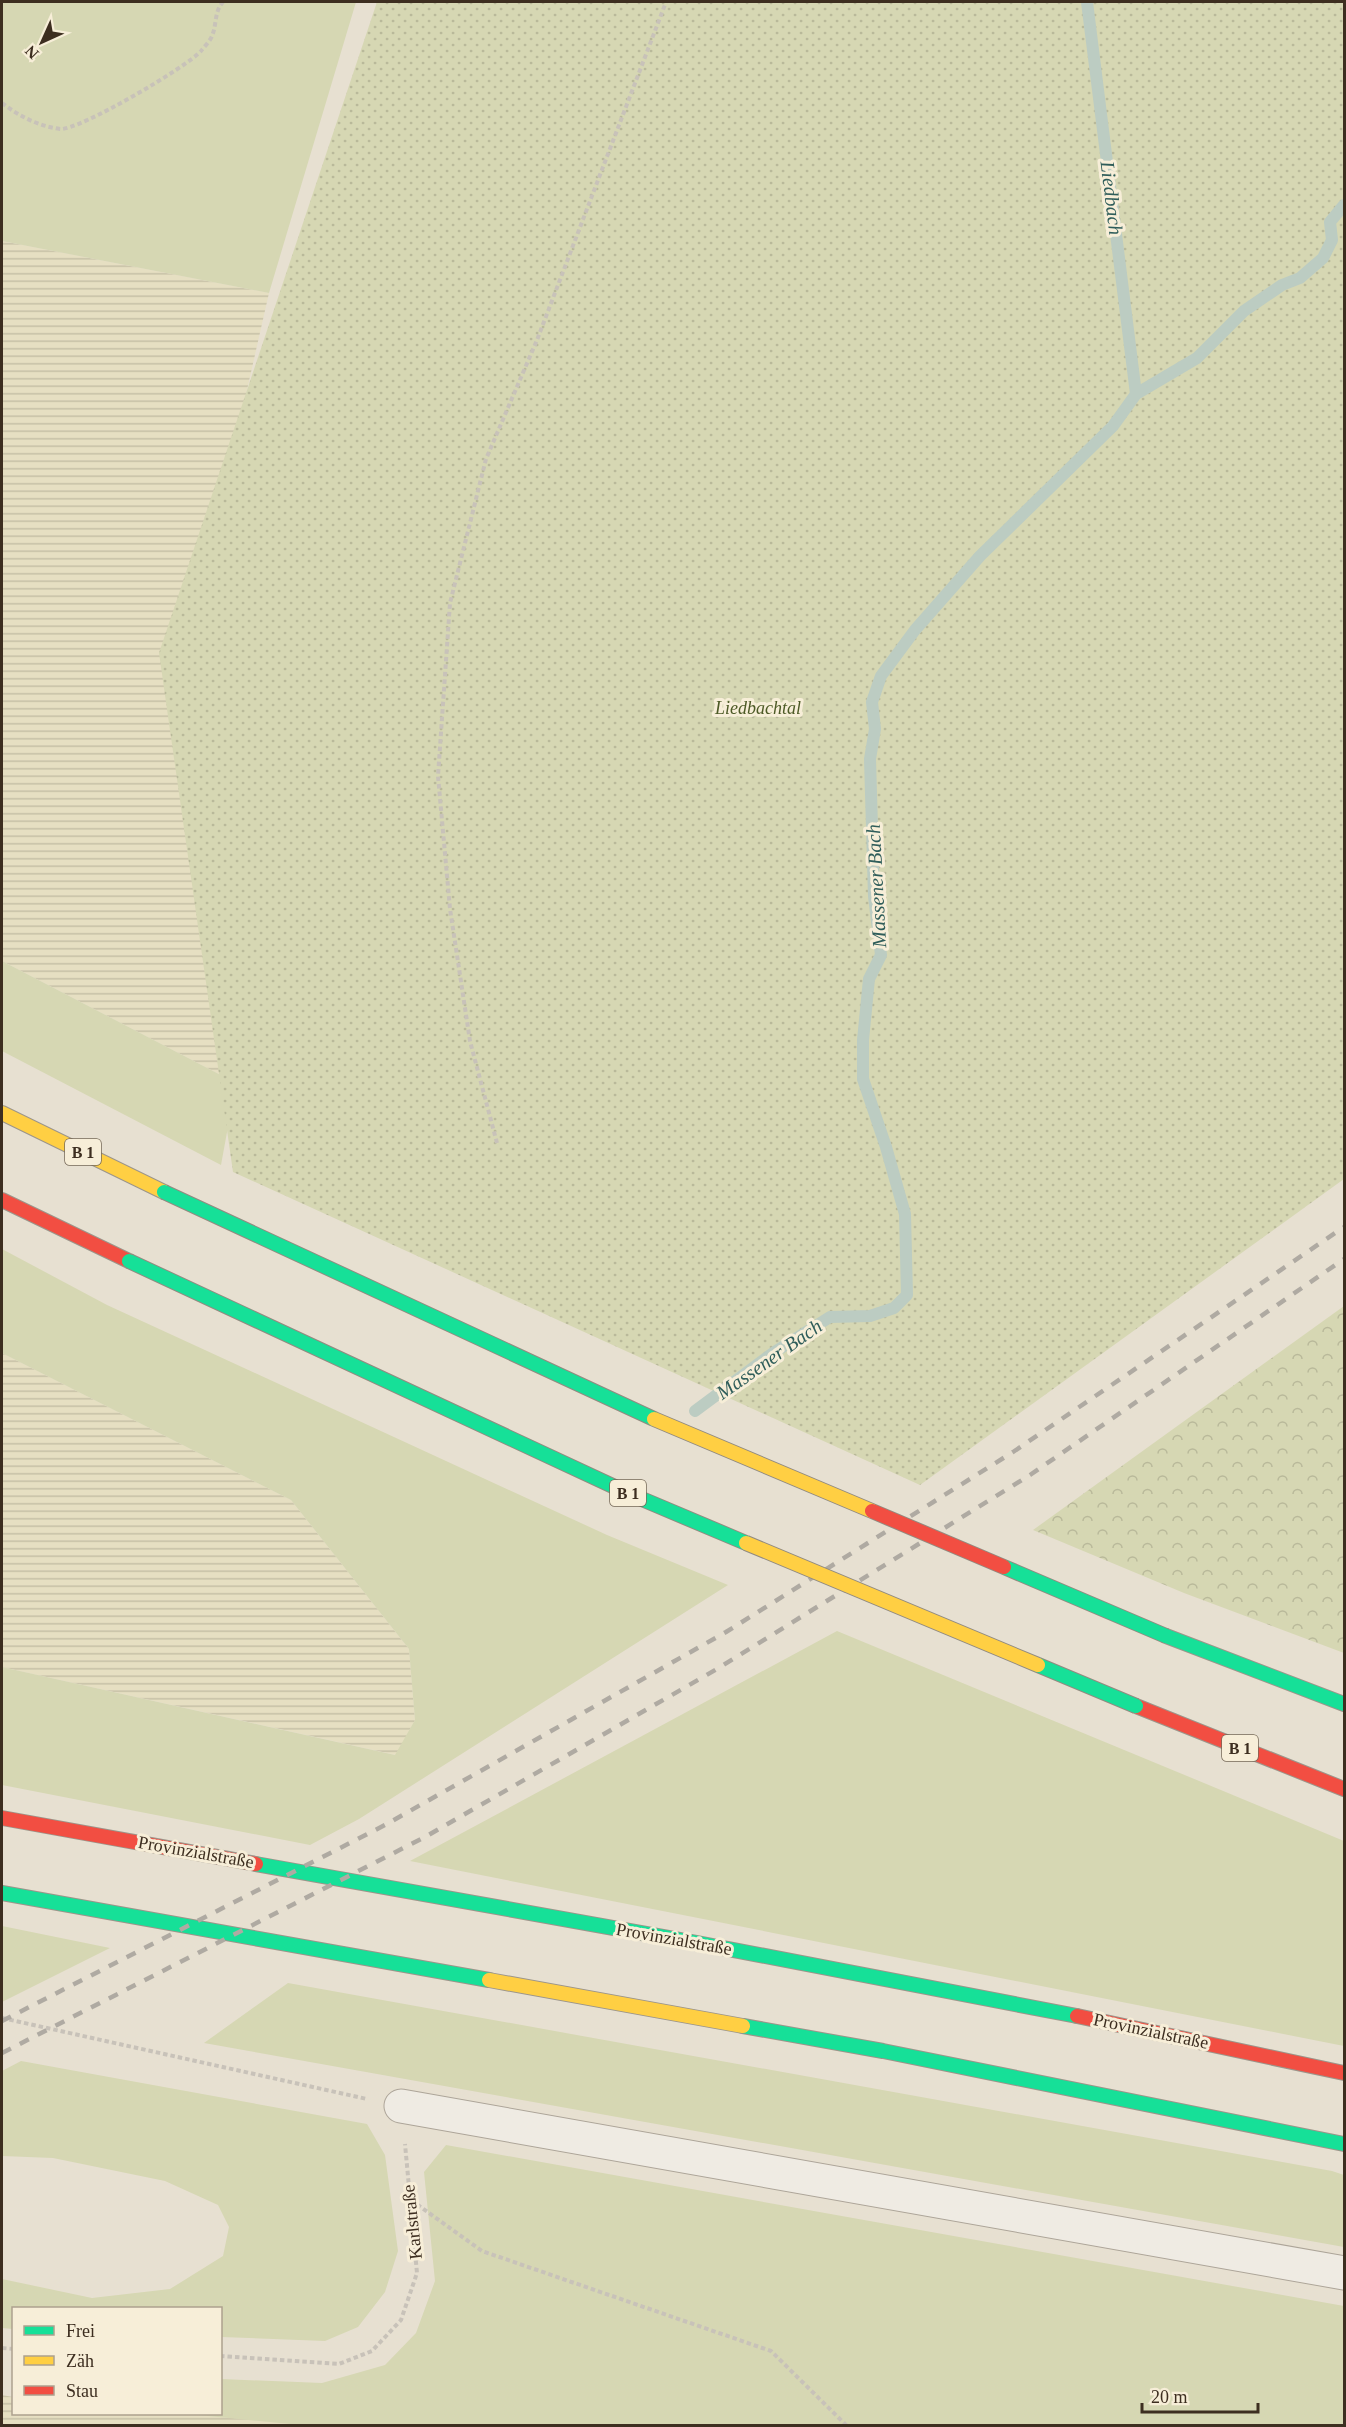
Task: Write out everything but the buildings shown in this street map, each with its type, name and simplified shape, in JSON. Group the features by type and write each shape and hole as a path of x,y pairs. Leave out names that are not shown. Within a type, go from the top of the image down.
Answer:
{"main road":[{"name":"B 1","path":"2,1113 164,1192 666,1424 1166,1636 1344,1704"},
{"name":"B 1","path":"2,1200 630,1494 1136,1706 1344,1789"},
{"name":"Provinzialstraße","path":"2,1818 692,1942 1159,2032 1344,2073"},
{"path":"2,1893 883,2051 1344,2144"}],"street":[{"path":"401,2106 1344,2273"}],"path":[{"path":"2,103 23,118 62,130 86,121 162,80 199,53 212,36 217,9 223,2"},
{"path":"497,1143 470,1041 450,909 438,776 450,603 486,459 537,340 666,2"},
{"path":"2,2018 340,2094"},
{"name":"Karlstraße","path":"222,2356 339,2364 372,2351 401,2320 417,2273 401,2106"},
{"path":"410,2199 482,2251 771,2351 847,2426"}],"shaded area":[{"path":"2,241 269,293 192,632 236,1083 2,961"},
{"path":"2,1353 291,1500 409,1649 415,1720 396,1755 2,1667"},
{"path":"2,2395 12,2397 12,2415 199,2415 311,2425 2,2425"}],"green space":[{"path":"2,2 356,2 269,293 2,241"},
{"name":"Liedbachtal","path":"377,2 1344,2 1344,1179 920,1485 233,1172 159,653"},
{"path":"2,961 236,1083 221,1165 2,1051"},
{"path":"2,1249 107,1305 607,1535 728,1585 359,1819 310,1845 2,1785 2,1667 395,1755 415,1720 409,1649 291,1500 2,1353"},
{"path":"1344,1306 1344,1653 1184,1593 1033,1530"},
{"path":"837,1631 1344,1841 1344,2046 410,1861"},
{"path":"2,1926 110,1948 2,2002"},
{"path":"288,1983 1332,2171 1344,2175 1344,2247 204,2043"},
{"path":"21,2061 367,2124 385,2155 398,2251 385,2292 358,2327 325,2341 222,2337 222,2307 12,2307 12,2329 2,2328 2,2279 92,2298 170,2289 223,2256 229,2227 218,2205 165,2181 53,2158 2,2156 2,2071"},
{"path":"446,2145 1344,2306 1344,2425 311,2426 198,2415 222,2415 222,2379 322,2383 385,2365 416,2333 435,2281 424,2172"}],"waterway":[{"name":"Liedbach","path":"1087,2 1136,394"},
{"name":"Massener Bach","path":"695,1411 773,1353 830,1317 870,1316 894,1308 907,1295 905,1214 863,1079 863,1040 869,979 881,955 874,896 870,759 875,729 872,702 881,676 915,630 980,556 1113,426 1136,394 1197,358 1244,311 1282,285 1300,278 1323,258 1332,240 1330,222 1344,205"}],"railway":[{"path":"2,2021 385,1825 726,1632 1013,1452 1344,1227"},
{"path":"2,2053 425,1837 717,1669 1030,1475 1344,1259"}],"traffic: fast":[{"path":"164,1192 654,1419"},
{"path":"129,1261 630,1494 746,1543"},
{"path":"1004,1567 1166,1636"},
{"path":"1166,1636 1344,1704"},
{"path":"1038,1665 1136,1706"},
{"path":"256,1864 692,1942 1077,2016"},
{"path":"2,1893 489,1980"},
{"path":"743,2026 883,2051 1344,2144"}],"traffic: slow":[{"path":"2,1113 164,1192"},
{"path":"654,1419 872,1511"},
{"path":"746,1543 1038,1665"},
{"path":"489,1980 743,2026"}],"traffic: jam":[{"path":"2,1200 129,1261"},
{"path":"872,1511 1004,1567"},
{"path":"1136,1706 1344,1789"},
{"path":"2,1818 256,1864"},
{"path":"1077,2016 1344,2073"}]}
